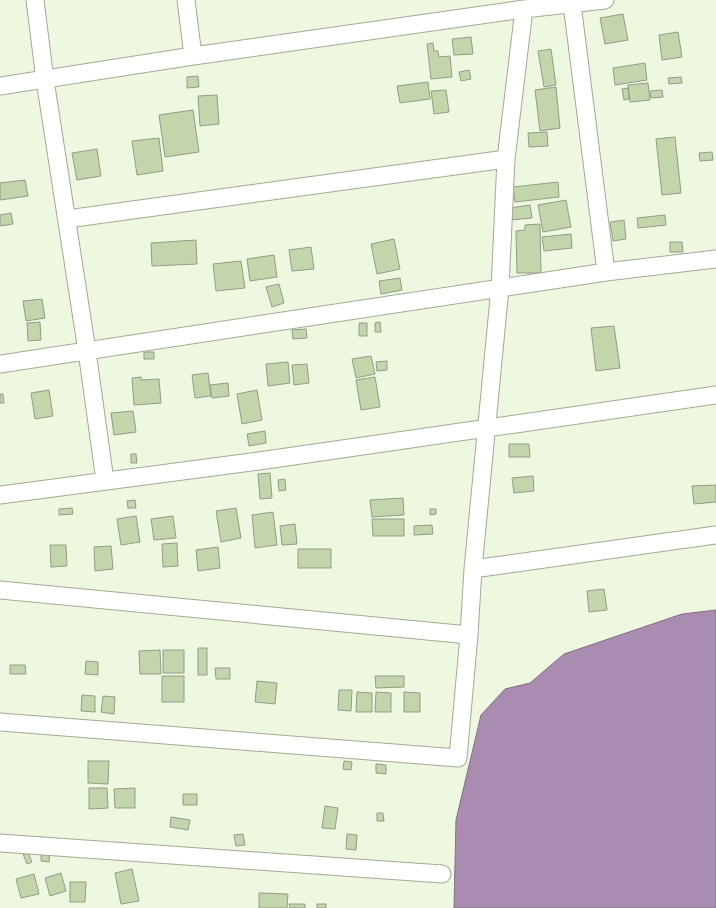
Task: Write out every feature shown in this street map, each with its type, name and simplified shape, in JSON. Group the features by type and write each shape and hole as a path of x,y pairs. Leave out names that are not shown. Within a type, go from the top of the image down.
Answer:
{"street":[{"path":"35,0 45,80 87,351 105,481"},
{"path":"186,0 193,56"},
{"path":"0,86 193,56 524,8 605,0"},
{"path":"572,4 606,272"},
{"path":"0,722 458,758 469,635 472,569 500,288 506,159 524,8"},
{"path":"67,219 506,159"},
{"path":"0,364 606,272 716,259"},
{"path":"0,496 716,395"},
{"path":"472,569 716,536"},
{"path":"0,590 469,635"},
{"path":"0,843 442,874"}],"shaded area":[{"path":"716,610 716,908 454,908 456,820 481,715 505,689 530,683 564,654 682,614"}],"building":[{"path":"623,14 628,40 605,44 600,18"},
{"path":"678,32 682,57 662,60 659,35"},
{"path":"471,37 473,54 454,55 452,39"},
{"path":"433,43 434,51 438,51 439,57 450,56 452,77 431,79 427,44"},
{"path":"551,49 556,85 544,87 538,51"},
{"path":"645,63 647,80 615,85 613,68"},
{"path":"469,70 471,79 461,81 459,72"},
{"path":"198,76 199,87 187,88 187,77"},
{"path":"681,77 682,83 669,84 668,78"},
{"path":"428,82 430,99 400,103 397,86"},
{"path":"648,83 650,100 630,102 628,85"},
{"path":"556,87 560,128 540,131 535,90"},
{"path":"628,88 629,99 624,100 622,89"},
{"path":"446,90 449,112 434,114 431,91"},
{"path":"662,90 663,97 651,98 650,91"},
{"path":"217,95 219,124 200,126 198,96"},
{"path":"193,110 199,152 165,157 159,115"},
{"path":"547,132 548,146 529,147 528,133"},
{"path":"675,137 681,193 662,195 656,139"},
{"path":"159,138 163,171 137,175 132,141"},
{"path":"97,149 101,176 77,180 72,153"},
{"path":"712,152 713,160 700,161 699,153"},
{"path":"25,180 28,196 0,200 0,183"},
{"path":"558,182 559,197 515,202 513,187"},
{"path":"566,200 571,227 543,232 538,205"},
{"path":"530,205 532,218 510,220 509,208"},
{"path":"11,213 13,224 0,226 0,215"},
{"path":"665,215 666,225 638,228 637,218"},
{"path":"624,220 626,239 613,241 610,222"},
{"path":"540,224 541,273 517,273 516,231 525,230 525,225"},
{"path":"571,234 572,248 544,251 542,237"},
{"path":"394,239 400,269 377,274 371,244"},
{"path":"196,240 197,264 152,266 151,243"},
{"path":"670,242 682,242 683,252 670,252"},
{"path":"311,247 314,269 292,271 289,250"},
{"path":"274,255 277,277 250,281 247,259"},
{"path":"241,261 245,288 216,291 213,264"},
{"path":"400,278 402,290 381,294 379,281"},
{"path":"279,284 284,303 272,307 266,287"},
{"path":"42,299 45,318 26,321 23,301"},
{"path":"40,322 41,340 28,341 27,323"},
{"path":"380,322 381,332 375,332 375,323"},
{"path":"359,323 367,323 367,336 359,336"},
{"path":"614,326 620,368 596,371 591,328"},
{"path":"306,329 307,338 293,339 292,330"},
{"path":"144,352 154,352 154,359 144,359"},
{"path":"371,356 375,374 356,378 352,359"},
{"path":"387,361 387,370 377,371 376,362"},
{"path":"288,362 290,383 268,386 266,364"},
{"path":"307,364 309,383 294,385 292,365"},
{"path":"208,373 211,396 195,398 192,375"},
{"path":"141,377 141,380 159,379 161,403 134,405 132,378"},
{"path":"375,377 380,407 361,410 356,380"},
{"path":"228,383 229,396 212,398 210,385"},
{"path":"49,390 53,416 35,419 31,393"},
{"path":"257,390 262,420 242,424 237,394"},
{"path":"0,394 3,394 4,403 0,403"},
{"path":"133,411 136,432 114,435 111,413"},
{"path":"265,431 266,443 249,446 247,434"},
{"path":"509,444 529,444 530,457 509,457"},
{"path":"131,454 136,454 137,463 131,463"},
{"path":"270,473 272,498 260,499 258,474"},
{"path":"533,476 534,491 514,493 512,478"},
{"path":"285,479 286,490 279,491 278,480"},
{"path":"716,485 716,502 694,504 692,486"},
{"path":"403,498 404,515 372,517 370,500"},
{"path":"135,500 136,508 128,508 127,501"},
{"path":"72,508 73,514 59,515 59,509"},
{"path":"236,508 241,538 221,542 216,511"},
{"path":"430,509 436,509 436,514 430,515"},
{"path":"273,512 277,545 255,548 252,515"},
{"path":"136,516 140,542 121,545 117,519"},
{"path":"173,516 176,538 154,540 151,519"},
{"path":"372,519 404,519 404,536 373,536"},
{"path":"295,524 297,544 282,545 280,526"},
{"path":"432,525 433,534 414,535 414,526"},
{"path":"177,543 178,566 163,567 162,544"},
{"path":"50,545 66,545 67,566 51,567"},
{"path":"111,546 113,569 95,571 94,547"},
{"path":"218,547 220,568 198,571 196,550"},
{"path":"298,549 331,549 331,568 298,568"},
{"path":"604,589 607,610 589,612 587,591"},
{"path":"198,648 207,648 207,675 198,675"},
{"path":"160,650 161,674 140,674 139,651"},
{"path":"163,650 184,650 184,673 163,673"},
{"path":"86,661 98,662 98,675 85,674"},
{"path":"10,665 25,665 26,674 10,674"},
{"path":"215,668 230,668 230,679 216,679"},
{"path":"162,676 184,676 184,702 162,702"},
{"path":"375,676 404,676 404,687 376,688"},
{"path":"257,681 277,683 275,704 255,702"},
{"path":"339,690 352,690 351,711 338,710"},
{"path":"357,692 372,693 372,712 356,712"},
{"path":"376,692 391,693 391,712 375,712"},
{"path":"404,692 420,693 420,712 404,712"},
{"path":"82,695 95,696 95,712 81,711"},
{"path":"103,696 115,697 114,714 101,712"},
{"path":"88,761 109,761 108,784 88,783"},
{"path":"344,761 352,762 351,770 343,769"},
{"path":"376,764 386,765 386,774 376,773"},
{"path":"89,788 107,788 108,808 89,809"},
{"path":"135,788 135,808 115,808 114,789"},
{"path":"183,794 197,794 197,805 183,805"},
{"path":"325,806 338,808 335,829 322,828"},
{"path":"377,813 383,813 384,821 377,821"},
{"path":"171,817 190,820 188,830 170,827"},
{"path":"243,834 245,845 236,846 234,835"},
{"path":"347,834 357,835 356,850 346,849"},
{"path":"41,850 50,850 49,862 41,861"},
{"path":"28,852 32,862 27,864 23,854"},
{"path":"132,869 139,901 121,904 115,873"},
{"path":"61,873 66,891 50,896 45,878"},
{"path":"34,874 39,894 21,898 16,879"},
{"path":"70,882 86,882 85,902 70,902"},
{"path":"259,893 288,894 287,908 259,908"},
{"path":"289,904 305,904 305,908 290,908"},
{"path":"317,904 326,904 326,908 317,908"}]}
